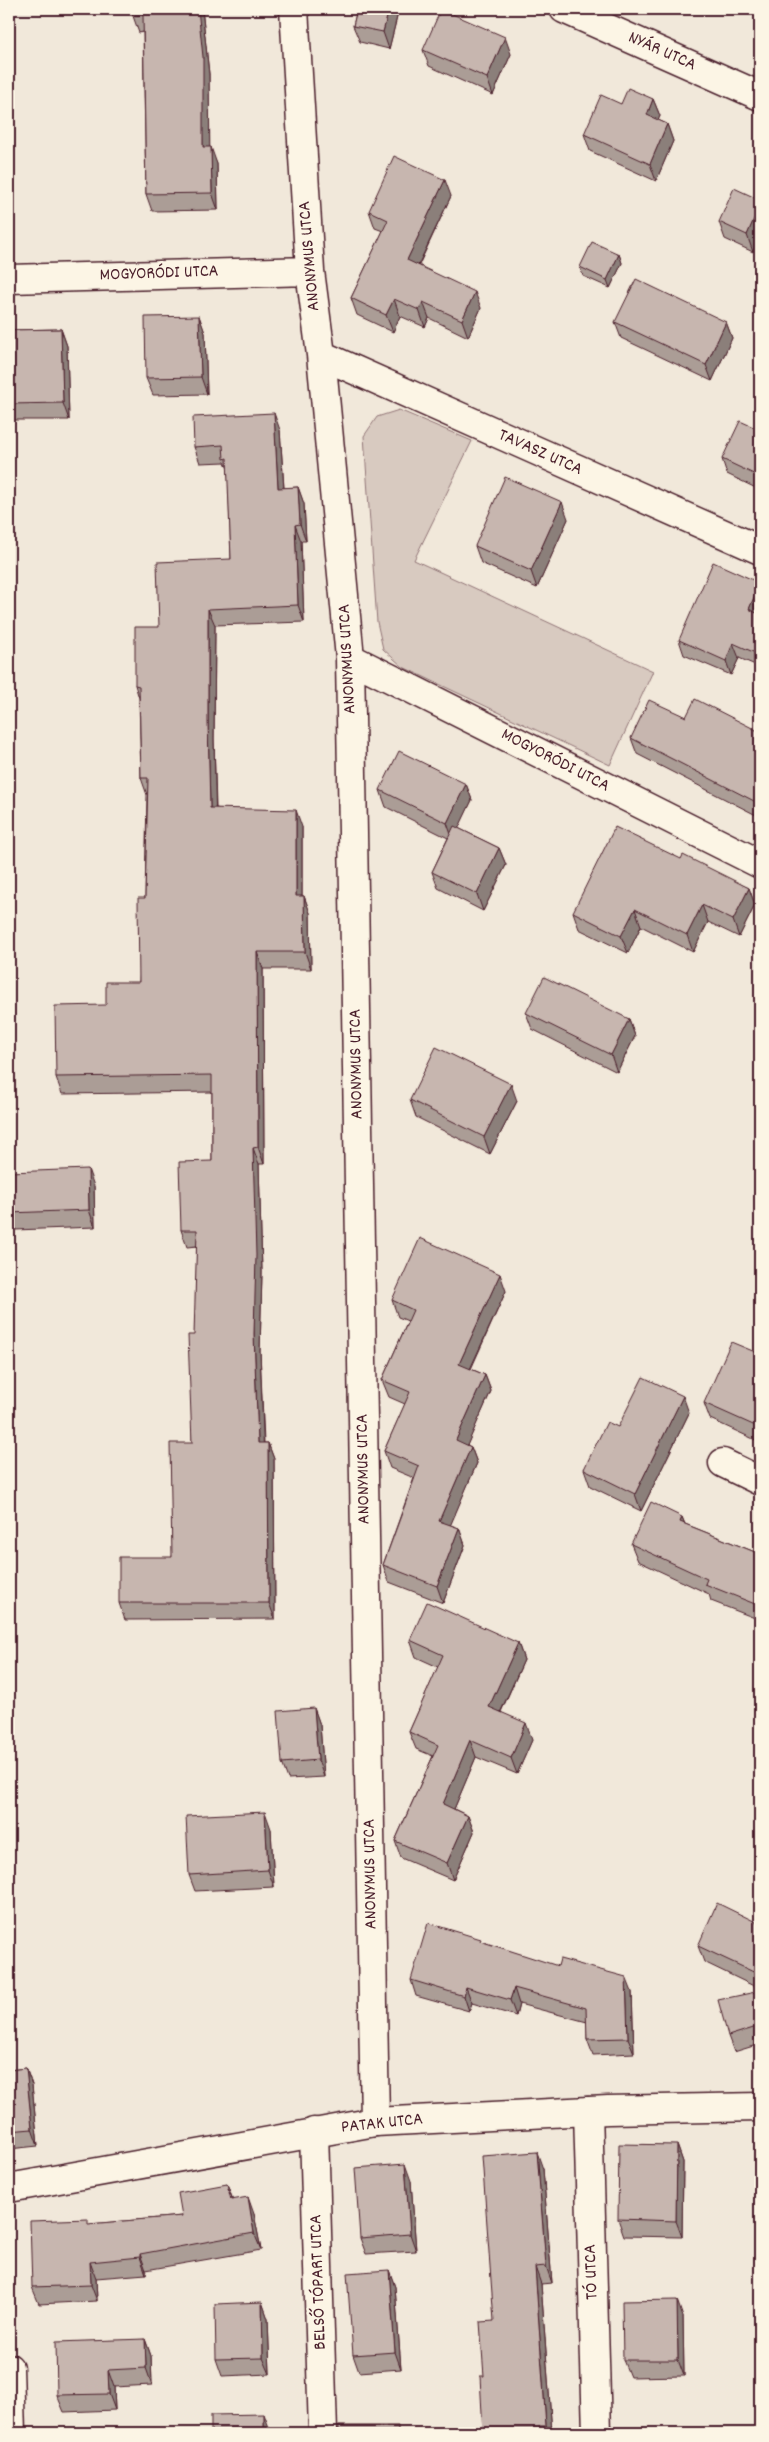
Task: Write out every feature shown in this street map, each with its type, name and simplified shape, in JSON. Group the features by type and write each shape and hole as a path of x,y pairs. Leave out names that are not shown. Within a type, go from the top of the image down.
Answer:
{"street":[{"name":"ANONYMUS UTCA","path":"294,9 310,270 321,355 350,658 375,2122"},
{"name":"NYÁR UTCA","path":"564,9 760,96"},
{"name":"MOGYORÓDI UTCA","path":"9,279 310,270"},
{"name":"TAVASZ UTCA","path":"321,355 760,550"},
{"name":"MOGYORÓDI UTCA","path":"350,658 760,864"},
{"path":"723,1464 760,1481"},
{"name":"PATAK UTCA","path":"9,2188 375,2122 588,2111 760,2108"},
{"name":"TÓ UTCA","path":"588,2111 597,2433"},
{"name":"BELSŐ TÓPART UTCA","path":"314,2132 323,2433"},
{"path":"9,2368 11,2433"}],"shaded area":[{"path":"399,410 472,441 414,560 653,671 610,765 403,667 383,649 377,622 364,436 377,417"}],"building":[{"path":"132,9 198,9 203,57 203,147 211,147 212,193 146,194 143,15 133,16"},
{"path":"357,9 389,9 383,32 353,26"},
{"path":"441,9 505,37 487,78 423,50"},
{"path":"628,88 653,99 647,115 667,124 650,164 584,134 601,95 621,104"},
{"path":"394,156 445,180 407,260 475,292 462,320 423,302 419,310 394,299 386,315 351,298 388,220 369,211"},
{"path":"734,188 760,200 760,205 747,235 719,222"},
{"path":"592,242 619,254 607,280 580,267"},
{"path":"636,279 726,322 706,365 615,322"},
{"path":"199,316 201,377 146,378 145,317"},
{"path":"61,329 63,403 9,404 9,330"},
{"path":"274,413 278,488 298,487 300,524 295,525 298,605 208,609 210,808 296,810 296,896 304,896 305,952 257,952 258,1147 253,1148 256,1255 254,1334 258,1443 268,1443 269,1603 119,1603 119,1557 172,1557 170,1443 192,1443 188,1335 194,1335 197,1230 181,1230 179,1162 212,1161 212,1075 56,1077 55,1006 106,1005 106,982 139,982 138,898 145,898 148,778 141,778 139,686 135,685 135,627 159,627 157,562 231,559 227,458 224,459 223,445 194,447 193,417"},
{"path":"740,421 760,430 760,477 722,459"},
{"path":"505,477 562,502 531,571 475,546"},
{"path":"713,562 760,583 749,609 760,615 760,655 733,643 726,661 679,640"},
{"path":"695,699 760,732 760,804 631,738 649,700 686,717"},
{"path":"399,751 466,784 447,823 380,790"},
{"path":"454,826 499,848 477,894 432,872"},
{"path":"615,827 681,859 683,855 749,888 733,920 702,905 687,935 635,909 621,936 573,912"},
{"path":"544,977 629,1019 611,1055 526,1013"},
{"path":"436,1047 511,1084 484,1137 410,1100"},
{"path":"88,1169 89,1210 9,1213 9,1172"},
{"path":"420,1238 500,1274 459,1364 485,1375 456,1440 471,1447 439,1521 459,1528 437,1586 383,1565 419,1466 384,1451 410,1392 382,1380 413,1310 392,1300"},
{"path":"731,1342 760,1354 760,1428 704,1403"},
{"path":"643,1377 683,1396 635,1494 584,1469 607,1422 618,1427"},
{"path":"651,1502 682,1517 680,1522 760,1554 760,1606 705,1584 707,1579 631,1544"},
{"path":"427,1602 518,1643 489,1707 526,1723 511,1758 470,1740 443,1804 468,1816 447,1863 395,1841 438,1745 409,1732 443,1655 410,1640"},
{"path":"314,1708 318,1760 282,1763 278,1711"},
{"path":"265,1812 268,1870 189,1875 186,1816"},
{"path":"717,1903 760,1924 760,1975 698,1946"},
{"path":"428,1923 558,1966 560,1959 626,1977 628,2038 587,2039 586,2008 514,1988 510,2000 466,1987 464,1996 411,1980"},
{"path":"760,1991 760,2026 728,2036 718,2000"},
{"path":"26,2068 32,2129 9,2131 9,2070"},
{"path":"619,2144 677,2145 676,2221 618,2219"},
{"path":"537,2152 546,2266 535,2267 546,2426 540,2426 540,2433 483,2433 480,2376 484,2376 480,2322 494,2321 482,2156"},
{"path":"405,2164 410,2234 360,2238 355,2168"},
{"path":"227,2184 231,2200 248,2197 254,2233 140,2254 140,2257 90,2262 91,2285 32,2287 30,2221 88,2219 88,2224 182,2216 178,2193"},
{"path":"389,2270 395,2352 353,2355 347,2273"},
{"path":"677,2300 678,2360 623,2360 622,2301"},
{"path":"262,2302 263,2358 216,2359 215,2304"},
{"path":"145,2339 146,2368 108,2370 109,2394 57,2395 56,2342"},
{"path":"264,2414 264,2433 211,2433 211,2415"},
{"path":"339,2426 398,2426 398,2433 339,2433"}]}
